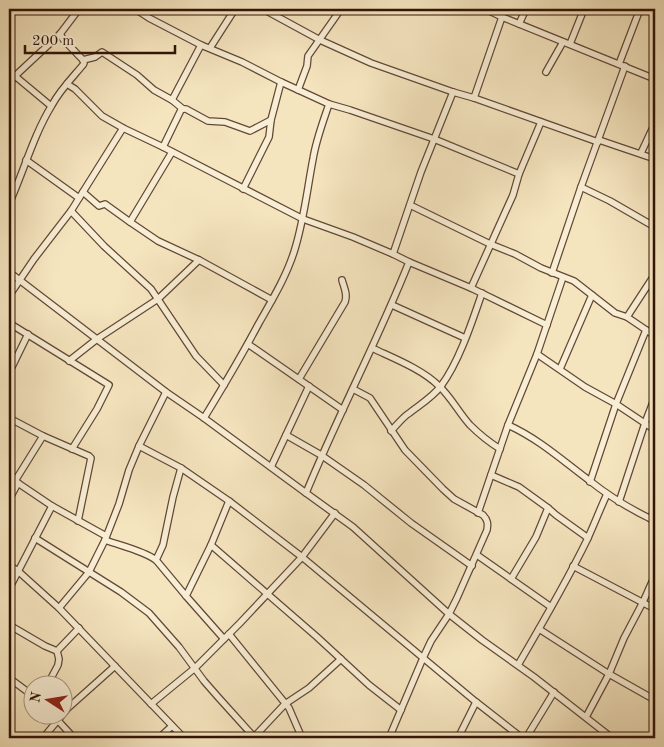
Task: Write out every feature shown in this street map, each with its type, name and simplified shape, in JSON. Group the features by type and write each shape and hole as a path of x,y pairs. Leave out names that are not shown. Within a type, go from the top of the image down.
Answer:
{"street":[{"path":"9,84 15,76 60,34 79,9"},
{"path":"135,9 201,45 242,62 329,104 434,139 519,174"},
{"path":"210,48 235,9"},
{"path":"298,90 307,66 308,56 341,9"},
{"path":"485,9 655,79"},
{"path":"519,24 526,9"},
{"path":"570,44 584,9"},
{"path":"552,273 598,141 640,9"},
{"path":"268,10 320,40 378,66 655,159"},
{"path":"474,98 502,17"},
{"path":"9,204 26,160 51,106 84,62 60,34"},
{"path":"546,72 562,42"},
{"path":"172,100 201,45"},
{"path":"83,60 95,57 102,52 137,75 154,90 208,121 226,122 250,131 271,120"},
{"path":"9,71 51,106"},
{"path":"243,189 269,137 271,120 281,82"},
{"path":"67,84 75,89 102,116 303,220 393,254 547,324"},
{"path":"393,254 453,92"},
{"path":"204,418 272,300 294,253 303,220 319,131 329,104"},
{"path":"163,147 183,108"},
{"path":"471,288 512,195 541,122"},
{"path":"641,153 655,123"},
{"path":"9,296 34,259 71,211 124,128"},
{"path":"130,222 172,152"},
{"path":"26,160 99,206 105,204 158,241 199,260 272,300"},
{"path":"581,187 655,227"},
{"path":"410,205 552,273 574,281 615,313 627,317 655,336"},
{"path":"71,211 104,246 151,289 196,356 224,385"},
{"path":"69,361 97,339 158,299 199,260"},
{"path":"306,493 321,455 392,305 410,262"},
{"path":"9,272 166,392 353,527 449,614 612,738"},
{"path":"627,317 655,274"},
{"path":"478,513 508,425 537,354 563,277"},
{"path":"298,379 345,302 347,297 342,280"},
{"path":"391,431 406,415 420,406 440,387 453,366 482,294"},
{"path":"560,369 592,295"},
{"path":"392,305 465,338"},
{"path":"9,323 109,385 97,409 72,449"},
{"path":"590,482 616,404 646,330"},
{"path":"9,373 28,334"},
{"path":"248,344 343,410"},
{"path":"372,348 432,380 440,387 469,424 490,443 500,449"},
{"path":"537,354 655,430"},
{"path":"271,467 309,386"},
{"path":"353,389 370,398 391,431 414,460 442,489 488,522 487,530 472,566 449,614 431,641 389,738"},
{"path":"59,608 89,572 119,504 129,470 139,446 166,392"},
{"path":"619,502 655,397"},
{"path":"9,418 91,458 78,521"},
{"path":"508,425 525,432 547,447 590,482 640,514 653,520 655,506"},
{"path":"286,435 321,455 364,484 411,523 472,566"},
{"path":"9,500 43,436"},
{"path":"139,446 181,468 229,501 302,557 522,738"},
{"path":"156,560 163,545 181,468"},
{"path":"491,474 519,487 588,538"},
{"path":"9,477 105,538 156,560 224,639"},
{"path":"518,665 588,538 607,494"},
{"path":"186,596 211,545 229,501"},
{"path":"9,589 52,506"},
{"path":"511,579 539,532 548,508"},
{"path":"151,704 195,668 229,634 302,557 335,514"},
{"path":"35,538 121,592 149,614 179,647 252,737 285,704 309,688 341,659"},
{"path":"211,545 369,685 401,710"},
{"path":"477,555 551,607"},
{"path":"9,565 59,608 184,738"},
{"path":"573,566 655,609"},
{"path":"586,717 609,674 624,638 655,575"},
{"path":"9,626 57,651"},
{"path":"57,651 79,628"},
{"path":"539,630 609,674 655,700"},
{"path":"229,634 285,704 292,714 302,738"},
{"path":"53,674 59,659 57,651"},
{"path":"72,704 115,666"},
{"path":"9,678 22,688"},
{"path":"526,738 554,692"},
{"path":"458,738 476,702"},
{"path":"43,738 55,724"},
{"path":"62,724 74,738"},
{"path":"159,738 172,726"}]}
